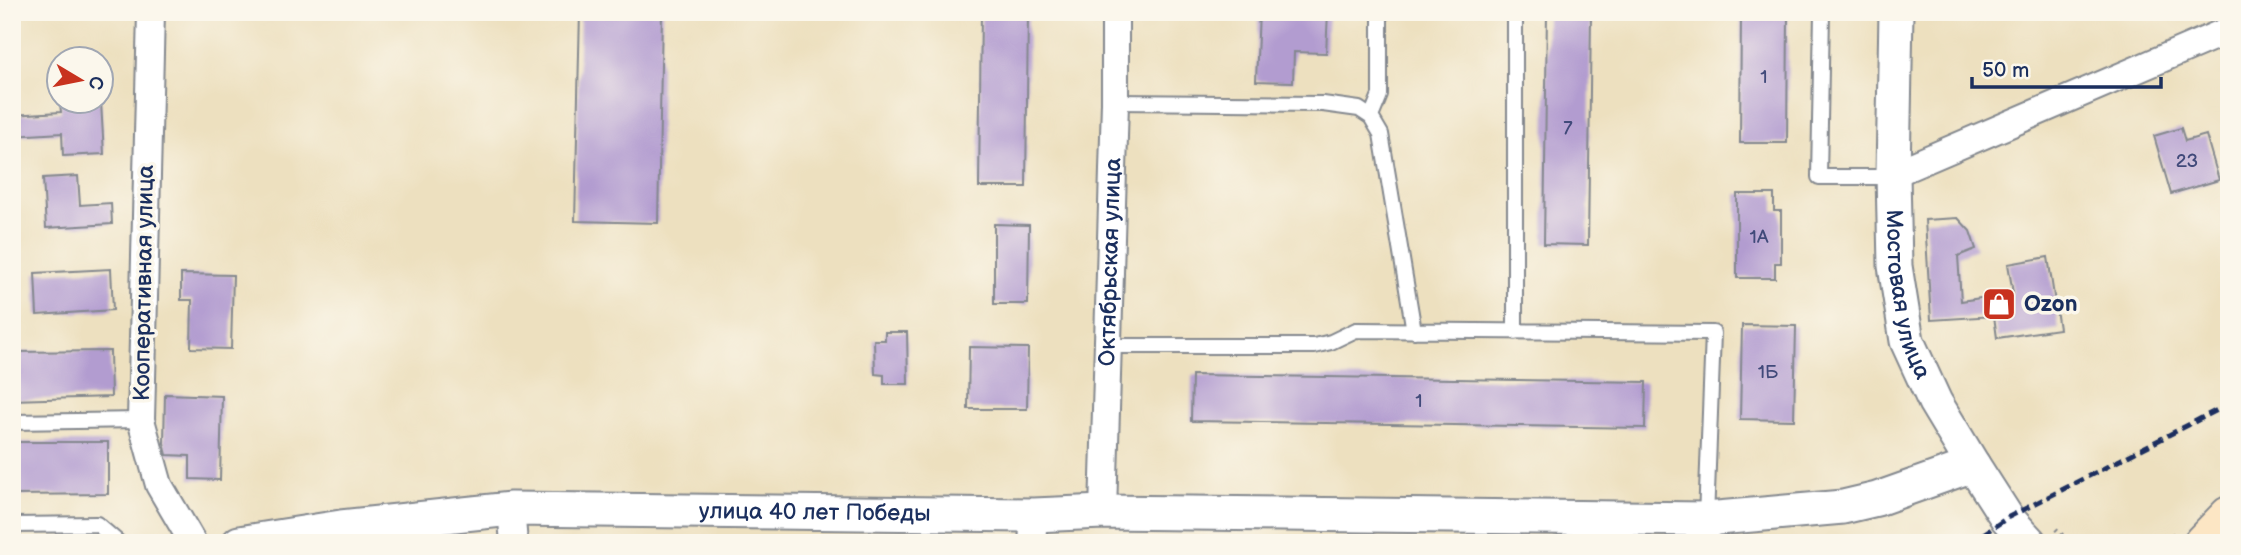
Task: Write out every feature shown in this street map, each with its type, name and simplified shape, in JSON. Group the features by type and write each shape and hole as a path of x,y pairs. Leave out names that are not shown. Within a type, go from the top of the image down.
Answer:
{"main road":[{"path":"2203,543 2229,516"}],"street":[{"name":"Кооперативная улица","path":"152,12 141,420 159,485 193,543"},
{"name":"Октябрьская улица","path":"1103,512 1115,102 1115,12"},
{"name":"Мостовая улица","path":"1896,12 1893,175 1895,266 1907,341 1935,402 2007,518 2040,533"},
{"path":"1893,175 2229,30"},
{"name":"улица 40 лет Победы","path":"239,543 341,527 511,509 1033,529 1103,512 1706,531 1877,499 1972,465"},
{"path":"511,509 514,543"}],"lane":[{"path":"1371,117 1380,95 1380,12"},
{"path":"1515,12 1515,332"},
{"path":"1822,12 1819,177 1893,175"},
{"path":"1115,102 1323,104 1359,109 1371,117 1381,134 1414,331"},
{"path":"1108,346 1314,346 1356,330 1713,333 1706,531"},
{"path":"12,422 141,420"},
{"path":"12,525 97,524 119,543"}],"path":[{"path":"2040,533 2070,543"}],"building":[{"path":"580,12 662,12 658,223 575,221"},
{"path":"981,12 1028,12 1026,187 979,187"},
{"path":"1259,12 1328,12 1326,53 1294,52 1293,82 1256,81"},
{"path":"1547,12 1591,12 1588,245 1544,244"},
{"path":"1741,12 1788,12 1787,143 1740,143"},
{"path":"46,113 46,116 102,116 104,154 63,156 62,133 12,136 12,115"},
{"path":"2181,128 2185,141 2206,135 2219,180 2171,194 2154,136"},
{"path":"78,176 80,205 111,203 112,224 46,228 43,178"},
{"path":"1737,194 1774,194 1774,211 1781,211 1781,263 1775,263 1775,278 1737,278"},
{"path":"1958,218 1970,231 1976,249 1958,256 1961,301 2013,293 2008,264 2048,257 2059,329 1997,338 1994,316 1931,320 1925,220"},
{"path":"994,224 1029,225 1028,304 994,304"},
{"path":"111,269 113,310 37,315 35,273"},
{"path":"181,274 233,275 231,349 191,348 192,300 181,300"},
{"path":"1742,325 1796,326 1794,420 1740,419"},
{"path":"885,332 907,332 908,384 884,384 884,375 875,374 874,340 885,340"},
{"path":"969,347 1028,348 1027,409 968,409"},
{"path":"110,351 111,397 12,400 12,352"},
{"path":"1192,375 1646,382 1645,428 1191,421"},
{"path":"165,394 222,396 220,480 190,479 190,456 167,455 164,443"},
{"path":"12,442 108,442 108,494 12,495"}],"railway":[{"path":"1970,543 2007,518 2229,404"}],"place":[{"name":"Ozon","path":"1999,304"}]}
